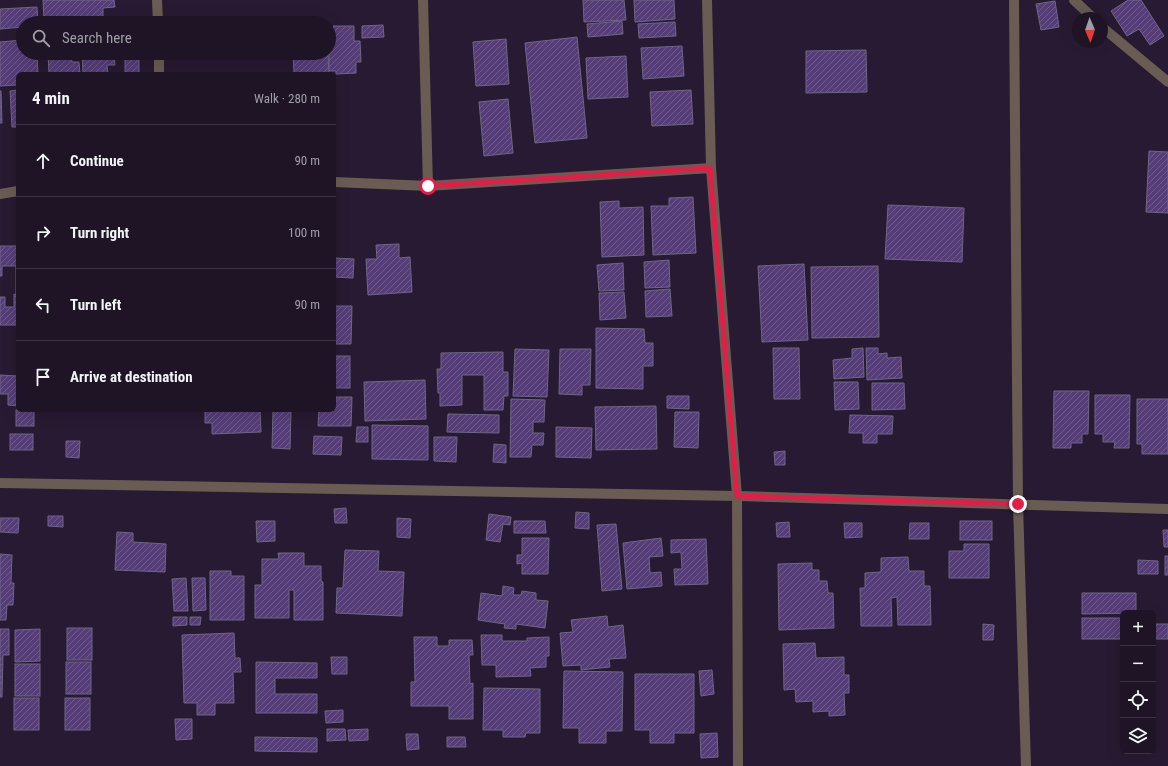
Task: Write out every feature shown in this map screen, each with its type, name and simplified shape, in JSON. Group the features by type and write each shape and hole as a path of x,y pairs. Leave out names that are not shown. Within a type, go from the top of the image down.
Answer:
{"street":[{"path":"157,0 158,16"},
{"path":"423,0 428,186"},
{"path":"707,0 710,168 737,496 738,766"},
{"path":"1014,0 1018,504 1026,766"},
{"path":"1074,0 1087,12"},
{"path":"1108,32 1168,82"},
{"path":"159,60 159,72"},
{"path":"336,182 428,186 710,168"},
{"path":"0,194 16,191"},
{"path":"0,483 737,496 1168,509"}],"building":[{"path":"43,0 114,0 115,7 103,8 103,16 44,16"},
{"path":"583,0 624,0 626,20 584,22"},
{"path":"634,0 674,0 675,19 635,22"},
{"path":"1128,0 1141,0 1164,36 1150,45 1139,29 1127,36 1111,11"},
{"path":"1055,1 1059,27 1041,30 1036,4"},
{"path":"37,7 38,16 16,16 16,28 0,29 0,9"},
{"path":"622,21 623,34 588,37 587,24"},
{"path":"675,22 676,36 639,38 638,24"},
{"path":"383,25 384,37 362,38 362,26"},
{"path":"336,26 354,26 354,41 360,41 361,62 356,62 356,73 336,74 336,71 329,71 329,60 336,60"},
{"path":"577,37 587,138 535,143 525,43"},
{"path":"506,39 509,84 476,86 473,42"},
{"path":"16,41 16,60 37,60 38,72 16,72 16,85 0,86 0,42"},
{"path":"682,46 684,76 643,79 641,48"},
{"path":"866,50 867,92 806,93 806,51"},
{"path":"626,56 628,97 588,99 586,58"},
{"path":"48,60 72,60 72,62 79,62 80,72 49,72"},
{"path":"82,60 115,60 115,65 107,65 108,72 83,72"},
{"path":"125,60 139,60 139,72 125,72"},
{"path":"293,60 328,60 329,72 294,72"},
{"path":"16,90 16,127 12,127 10,91"},
{"path":"691,90 693,124 652,126 650,92"},
{"path":"1,91 2,123 0,123"},
{"path":"508,99 513,153 484,156 479,102"},
{"path":"1149,151 1168,152 1168,213 1146,212"},
{"path":"693,197 696,253 653,255 651,206 669,206 669,198"},
{"path":"619,201 619,208 643,207 644,255 602,257 600,202"},
{"path":"888,205 964,208 962,262 885,259"},
{"path":"399,244 399,258 410,257 412,292 368,295 366,259 377,259 376,245"},
{"path":"0,246 16,246 16,266 2,266 2,276 0,276"},
{"path":"336,258 354,259 353,278 336,277"},
{"path":"669,260 670,287 645,288 644,262"},
{"path":"623,263 624,290 599,291 597,265"},
{"path":"804,264 808,340 762,342 758,266"},
{"path":"878,266 879,337 812,338 811,267"},
{"path":"670,289 672,316 646,317 645,291"},
{"path":"624,292 626,318 600,320 599,293"},
{"path":"14,294 16,295 16,325 0,325 0,297 5,297 5,307 14,307"},
{"path":"336,306 352,306 351,344 336,344"},
{"path":"596,328 644,329 645,343 653,343 653,366 643,366 643,389 596,388"},
{"path":"773,348 799,348 800,399 774,399"},
{"path":"863,348 864,377 834,379 833,360 852,358 852,349"},
{"path":"866,348 878,348 878,354 887,353 887,358 901,357 902,378 867,380"},
{"path":"515,349 549,350 547,397 513,396"},
{"path":"560,349 591,349 590,385 582,385 582,395 559,394"},
{"path":"503,352 503,372 508,372 508,396 504,396 503,410 484,410 484,375 462,375 462,405 440,406 437,369 441,369 441,353"},
{"path":"336,356 350,356 350,388 336,388"},
{"path":"0,375 16,376 16,406 8,405 8,394 0,394"},
{"path":"425,380 426,419 365,421 364,382"},
{"path":"834,382 858,382 859,409 835,410"},
{"path":"872,383 904,383 905,409 872,410"},
{"path":"1054,391 1089,391 1088,434 1082,434 1082,443 1071,443 1071,448 1053,448"},
{"path":"1095,395 1130,395 1129,448 1114,448 1115,442 1103,442 1103,434 1095,434"},
{"path":"667,396 689,396 689,409 667,408"},
{"path":"336,397 352,397 351,426 318,426 319,412 336,412"},
{"path":"511,399 545,400 544,422 533,422 533,433 544,433 543,445 532,445 531,457 510,457"},
{"path":"1137,399 1168,399 1168,454 1142,454 1142,444 1137,444"},
{"path":"656,406 657,449 596,450 595,407"},
{"path":"16,412 34,412 34,426 16,426"},
{"path":"205,412 260,412 261,432 212,434 212,423 205,423"},
{"path":"273,412 291,412 290,449 272,448"},
{"path":"675,412 699,412 698,448 674,447"},
{"path":"448,414 499,415 499,433 447,432"},
{"path":"850,415 893,416 892,434 877,434 877,443 863,443 863,433 849,433"},
{"path":"372,425 428,426 428,460 372,459"},
{"path":"357,427 368,427 368,442 356,442"},
{"path":"556,427 592,428 591,458 556,457"},
{"path":"10,434 33,434 33,450 10,450"},
{"path":"314,436 342,437 341,455 313,454"},
{"path":"434,437 457,437 456,462 434,461"},
{"path":"66,441 80,441 79,458 66,457"},
{"path":"494,444 506,445 506,463 493,462"},
{"path":"785,451 785,465 775,465 774,452"},
{"path":"346,508 347,523 335,523 334,509"},
{"path":"576,512 589,513 589,529 575,528"},
{"path":"489,514 511,517 510,525 503,524 500,542 486,540"},
{"path":"48,516 63,516 63,527 48,526"},
{"path":"0,518 19,518 18,533 0,532"},
{"path":"397,518 411,519 410,538 397,537"},
{"path":"256,521 275,521 275,541 257,542"},
{"path":"514,521 545,521 546,533 514,533"},
{"path":"960,521 992,521 992,540 960,540"},
{"path":"789,522 790,537 777,537 776,523"},
{"path":"844,523 862,523 862,537 845,538"},
{"path":"910,523 929,523 929,539 909,539"},
{"path":"616,524 622,589 602,591 597,525"},
{"path":"1163,530 1168,530 1168,547 1164,547"},
{"path":"117,532 133,533 133,542 166,544 165,572 115,570"},
{"path":"522,538 549,538 548,574 522,574 522,563 517,564 517,555 522,555"},
{"path":"661,538 663,556 649,557 650,573 661,572 662,586 627,589 623,543"},
{"path":"706,539 708,584 675,585 674,569 682,569 681,552 671,553 671,540"},
{"path":"964,544 989,544 989,578 949,578 949,551 964,551"},
{"path":"345,550 379,551 378,571 404,572 402,616 336,613 337,588 343,588"},
{"path":"278,553 304,553 304,566 321,566 321,581 323,582 323,620 294,620 294,590 289,590 289,618 255,618 255,585 262,585 262,559 279,559"},
{"path":"0,554 12,555 11,583 14,583 13,605 7,605 6,620 0,620"},
{"path":"1165,556 1168,556 1168,575 1165,575"},
{"path":"908,557 909,571 924,571 924,586 930,586 931,625 898,625 897,597 891,598 892,626 861,626 860,588 865,588 865,573 881,572 881,558"},
{"path":"1138,560 1158,561 1158,574 1138,574"},
{"path":"812,563 812,570 819,570 819,581 827,581 828,593 833,593 834,628 779,630 778,564"},
{"path":"210,571 231,571 231,576 244,576 244,620 210,620"},
{"path":"186,578 188,611 174,611 172,579"},
{"path":"192,578 205,578 206,610 193,611"},
{"path":"503,586 514,588 513,595 521,595 522,591 536,593 536,600 548,601 545,628 516,624 516,629 504,628 505,624 478,620 481,593 502,596"},
{"path":"1082,593 1136,593 1136,610 1120,610 1120,613 1082,614"},
{"path":"607,616 608,627 623,625 626,658 609,659 610,667 581,670 581,665 563,666 560,633 573,632 571,620"},
{"path":"173,617 187,617 187,625 173,626"},
{"path":"190,617 201,617 200,625 190,625"},
{"path":"1082,618 1120,618 1120,639 1082,639"},
{"path":"983,624 994,625 993,640 983,640"},
{"path":"1156,624 1168,624 1168,639 1156,639"},
{"path":"67,628 92,628 92,660 67,660"},
{"path":"0,629 9,629 9,655 3,655 2,697 0,697"},
{"path":"40,629 40,661 15,662 15,630"},
{"path":"234,633 235,658 240,658 241,672 233,672 234,703 215,703 215,715 197,715 197,703 184,703 182,635"},
{"path":"481,635 502,635 502,641 527,641 527,638 549,637 549,656 546,656 546,667 530,668 531,676 496,677 496,665 482,665"},
{"path":"414,637 437,637 437,646 449,646 449,640 472,640 473,655 469,655 470,684 473,683 473,719 449,719 449,706 411,706 411,682 415,682"},
{"path":"815,643 816,658 844,657 844,675 849,675 849,693 844,693 845,715 829,716 829,711 813,712 813,701 796,702 795,689 784,690 783,644"},
{"path":"331,657 347,657 347,674 332,674"},
{"path":"66,662 91,662 91,694 66,694"},
{"path":"256,662 317,663 317,678 275,678 275,694 317,694 317,713 256,713"},
{"path":"15,664 40,664 40,696 15,696"},
{"path":"712,670 714,694 701,696 699,671"},
{"path":"564,671 623,672 622,731 606,731 606,743 579,743 579,728 563,728"},
{"path":"635,674 694,674 694,733 674,733 674,743 650,743 650,730 635,730"},
{"path":"484,688 540,689 540,733 526,733 525,737 503,737 503,730 483,730"},
{"path":"14,698 39,698 39,730 14,730"},
{"path":"65,698 90,698 90,730 65,730"},
{"path":"343,710 343,722 326,723 325,711"},
{"path":"175,719 192,719 192,739 176,740"},
{"path":"327,729 345,729 346,740 327,741"},
{"path":"368,729 368,740 349,741 348,730"},
{"path":"717,733 718,757 701,758 700,734"},
{"path":"406,734 418,734 419,749 407,750"},
{"path":"255,737 317,738 317,752 255,751"},
{"path":"447,737 465,737 466,747 447,747"}],"route":[{"path":"428,186 710,168 737,496 1018,504"}]}
